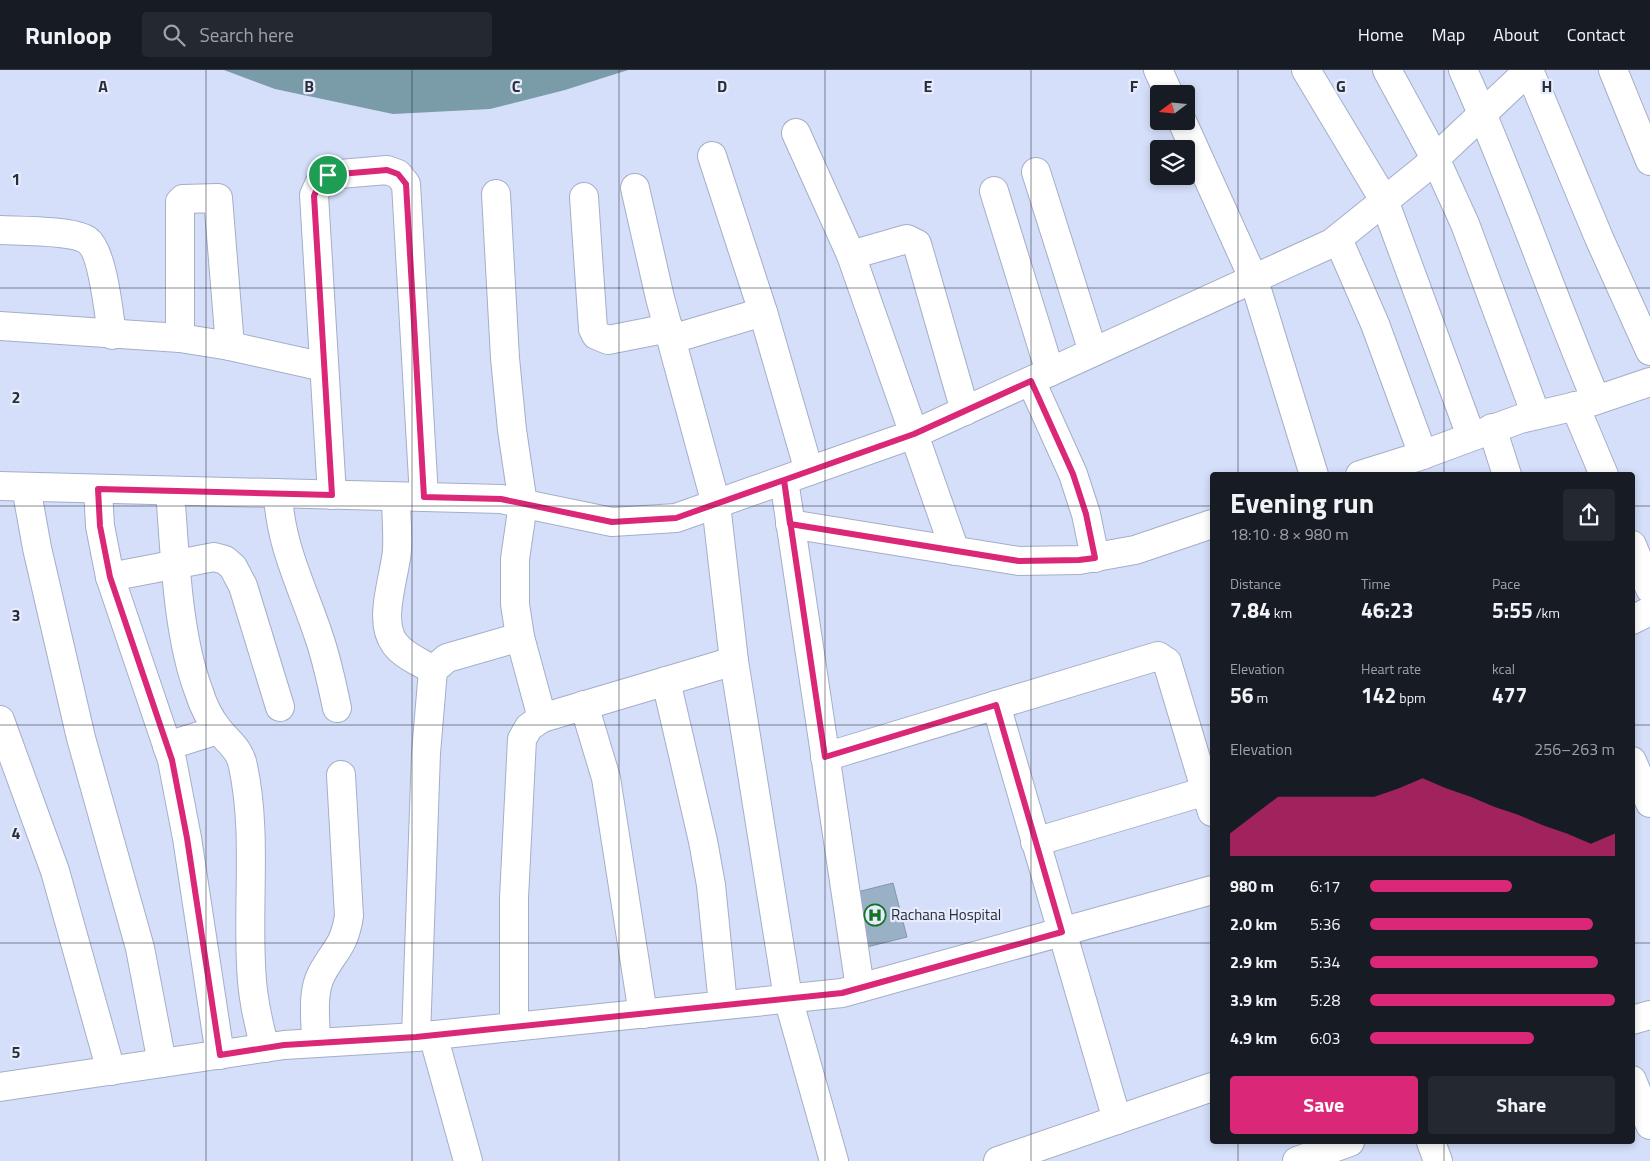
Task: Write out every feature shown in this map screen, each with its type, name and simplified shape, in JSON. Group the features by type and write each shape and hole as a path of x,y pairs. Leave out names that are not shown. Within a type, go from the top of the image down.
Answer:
{"street":[{"path":"1158,70 1165,85"},
{"path":"1306,70 1384,200 1481,432 1505,472"},
{"path":"1387,70 1435,158 1465,224 1536,415"},
{"path":"1463,70 1483,114 1558,310 1586,403 1603,472"},
{"path":"162,1063 140,948 81,738 37,548 13,486 501,499 612,522 676,518 914,434 1254,280 1338,239 1435,158 1529,70 1599,238 1650,351"},
{"path":"1613,70 1650,162"},
{"path":"1186,130 1254,280 1313,472"},
{"path":"796,132 851,255 955,551"},
{"path":"712,156 763,312 796,476 790,524 860,988"},
{"path":"332,495 314,196 320,182 328,175 387,170 398,174 406,184 424,497"},
{"path":"1036,172 1093,352"},
{"path":"636,188 671,334 716,504 734,661 788,998 834,1161"},
{"path":"994,191 1040,376 1086,514 1095,558"},
{"path":"496,194 505,358 512,430 523,504 515,559 515,604 520,636 542,718"},
{"path":"584,197 593,329 596,335 608,340 671,334 763,312"},
{"path":"180,338 180,202 183,199 218,198 230,346"},
{"path":"0,230 77,235 89,241 98,258 112,335"},
{"path":"851,255 907,239 916,244 965,411"},
{"path":"1338,239 1375,324 1418,463"},
{"path":"0,326 112,335 180,338 230,346 324,367"},
{"path":"1374,472 1418,463 1481,432 1536,415 1586,403 1650,382"},
{"path":"98,489 100,526 110,577 167,746 187,838 220,1055"},
{"path":"170,491 176,566 190,661 199,692 218,730 237,750 243,765 250,832 252,981 257,1015 265,1048"},
{"path":"278,493 279,520 285,545 319,637 337,708"},
{"path":"396,497 397,550 387,618 389,632 394,644 405,654 433,670"},
{"path":"790,524 1019,561 1095,558 1135,550 1210,525"},
{"path":"1635,552 1650,589"},
{"path":"110,577 176,566 214,557 225,560 234,567 242,586 280,707"},
{"path":"1635,618 1650,611"},
{"path":"468,1161 425,1036 426,753 433,670 447,658 520,636"},
{"path":"825,757 1158,656 1163,658 1167,662 1209,801 1035,842"},
{"path":"514,1027 514,898 522,739 529,727 542,718 734,661"},
{"path":"666,681 703,841 711,885 723,1005"},
{"path":"584,705 606,778 644,1014"},
{"path":"996,705 1117,1120"},
{"path":"0,720 55,871 111,1071"},
{"path":"167,746 218,730"},
{"path":"1635,759 1650,753"},
{"path":"1635,767 1650,803"},
{"path":"316,1043 315,998 322,974 340,947 346,934 349,916 341,775"},
{"path":"0,1087 265,1048 425,1036 842,993 1210,891"},
{"path":"1635,1019 1650,1014"},
{"path":"1635,1088 1650,1125"},
{"path":"1008,1159 1210,1089"},
{"path":"1296,1161 1344,1144"},
{"path":"1432,1144 1438,1161"}],"water":[{"path":"224,70 628,70 565,90 490,109 393,114 275,89"}],"building":[{"path":"893,883 907,937 863,948 849,894"}],"place":[{"name":"Rachana Hospital","path":"875,915"}],"route":[{"path":"328,175 320,182 314,196 332,495 98,489 100,526 110,577 154,701 172,760 187,838 195,901 220,1055 284,1045 416,1037 842,993 1062,932 996,705 825,757 790,524 784,480 914,434 1031,381 1073,474 1086,514 1095,558 1019,561 790,524 784,480 676,518 612,522 501,499 424,497 406,184 398,174 387,170 328,175"}]}
